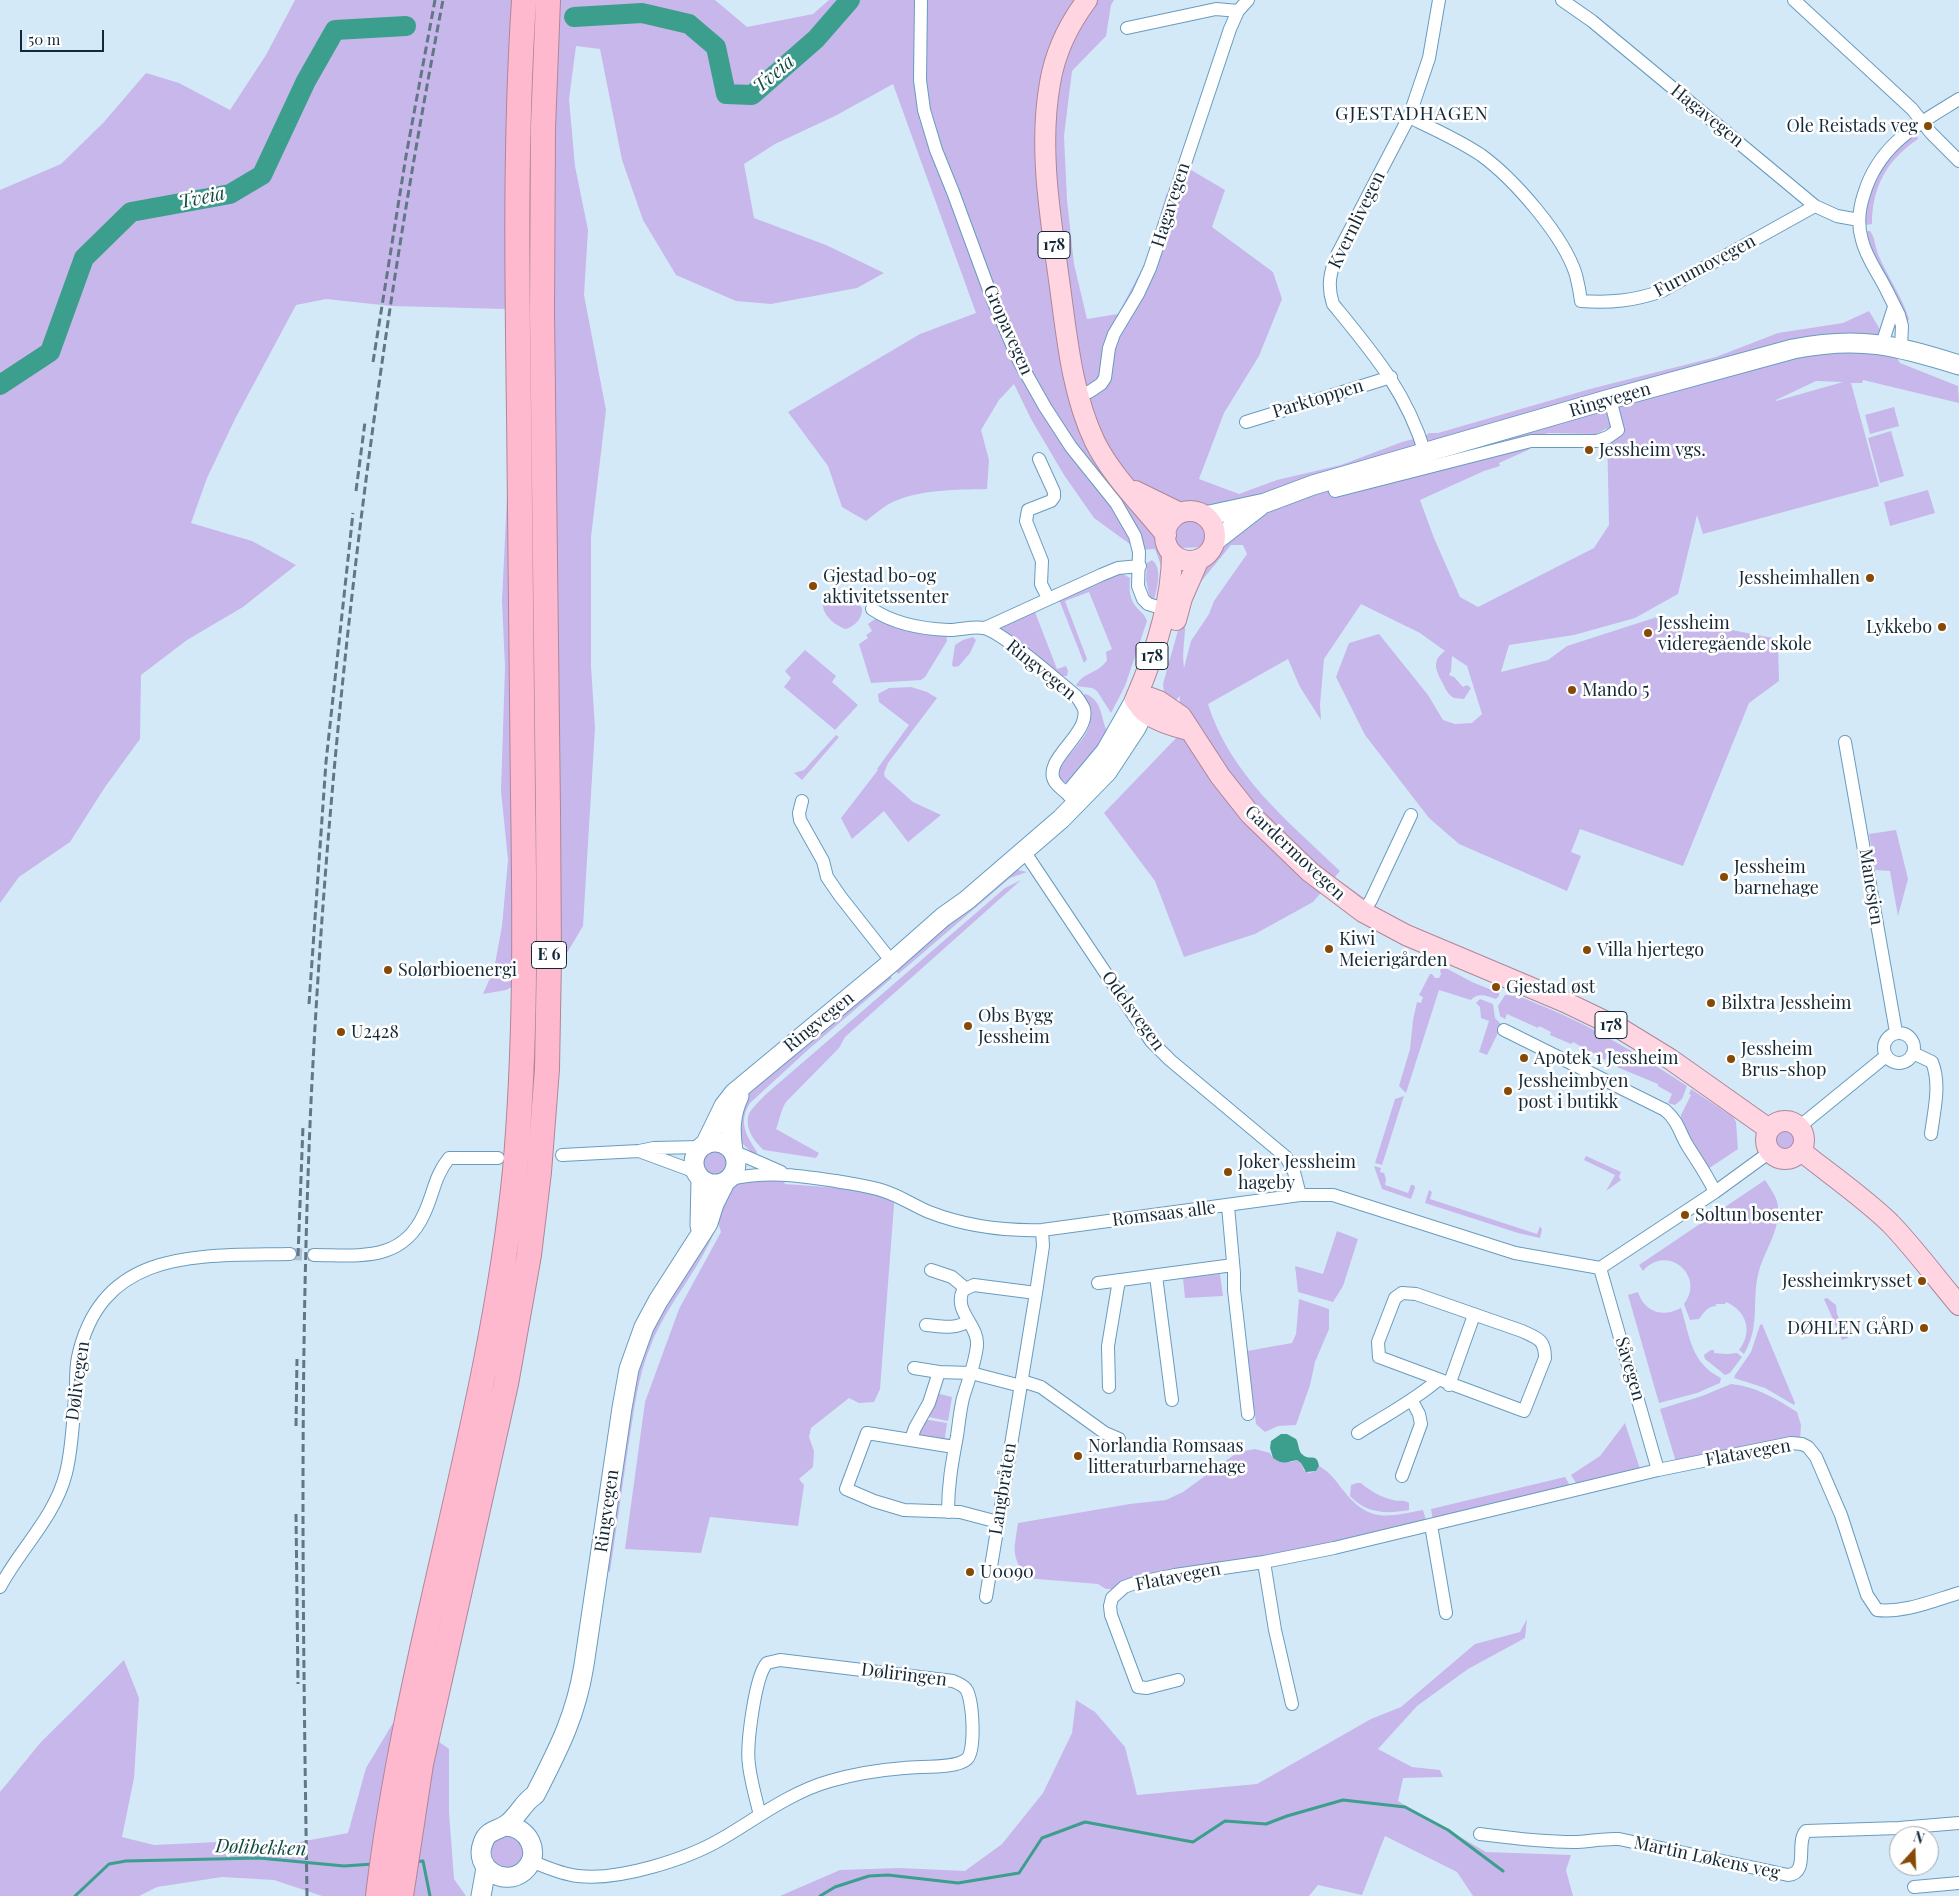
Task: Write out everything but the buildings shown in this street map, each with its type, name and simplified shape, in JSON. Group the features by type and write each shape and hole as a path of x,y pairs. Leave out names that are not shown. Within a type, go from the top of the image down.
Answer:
{"highway":[{"name":"E 6","path":"378,1896 397,1762 482,1379 505,1250 514,1171 522,1064 525,953 518,306 519,129 524,0"},
{"name":"E 6","path":"401,1896 421,1764 506,1384 528,1264 539,1172 547,1069 549,959 542,312 543,128 548,0"}],"main road":[{"name":"178","path":"1087,0 1073,21 1057,57 1050,80 1046,123 1046,152 1051,224 1066,332 1078,394 1094,441 1105,459 1169,544 1172,575 1171,612"},
{"name":"Ringvegen","path":"1205,516 1265,503 1294,491 1333,486 1425,453 1610,399 1793,349 1843,342 1882,344 1959,365"},
{"name":"178","path":"1125,485 1180,513 1189,511 1205,516"},
{"name":"Ringvegen","path":"1215,541 1265,503"},
{"path":"1180,513 1170,522 1169,544 1185,560 1199,559"},
{"path":"1205,516 1214,527 1215,541"},
{"name":"178","path":"1143,703 1150,664 1171,612 1182,598 1199,559 1209,552 1215,541"},
{"name":"Gardermovegen","path":"1143,703 1159,701 1181,716 1220,776 1250,814 1310,872 1363,912 1406,936 1565,1002 1620,1030 1677,1064 1769,1129"},
{"name":"Ringvegen","path":"703,1146 724,1106 747,1082 892,962 943,917 968,900 1024,851 1074,799 1106,751 1143,703"},
{"name":"Ringvegen","path":"943,917 961,894 1054,813 1074,799"},
{"name":"Ringvegen","path":"733,1151 730,1130 732,1113 747,1082"},
{"path":"1784,1121 1792,1122 1799,1126 1804,1139 1801,1151 1795,1156 1782,1159 1770,1152 1766,1141 1769,1129 1776,1123 1784,1121"},
{"path":"698,1176 715,1184 727,1180 736,1166 733,1151 720,1143 703,1146 694,1158 700,1191 700,1235"},
{"path":"1801,1151 1871,1206 1889,1223 1914,1249 1959,1305"},
{"name":"Ringvegen","path":"528,1836 536,1802 535,1795 567,1731 578,1698 629,1369 644,1327 658,1301 708,1224 714,1204 727,1180"},
{"name":"Ringvegen","path":"504,1826 515,1816 529,1798 535,1795"},
{"path":"481,1896 486,1868 481,1855 483,1840 492,1830 504,1826 518,1828 528,1836 533,1850 531,1861 526,1870 508,1878 494,1896"},
{"path":"486,1868 494,1874 508,1878"}],"street":[{"name":"Gropavegen","path":"921,0 920,80 924,110 936,150 992,298 1020,361 1071,447 1125,518 1137,542 1140,566 1138,586 1143,600 1148,604 1171,612"},
{"name":"Hagavegen","path":"1078,394 1089,392 1101,384 1105,378 1109,348 1114,334 1138,294 1150,268 1219,60 1238,11 1248,0"},
{"name":"Kvernlivegen","path":"1425,453 1408,409 1391,377 1333,304 1329,292 1330,279 1337,255 1409,117 1429,58 1439,0"},
{"name":"Hagavegen","path":"1562,0 1594,23 1815,206 1837,216 1859,220"},
{"path":"1794,0 1912,110 1942,146 1959,161"},
{"path":"1127,28 1216,9 1238,11"},
{"path":"1901,348 1902,326 1862,242 1859,220 1861,205 1867,182 1879,160 1893,143 1959,99"},
{"name":"Furumovegen","path":"1409,117 1448,136 1481,156 1516,187 1555,234 1576,274 1582,301 1610,303 1640,299 1662,291 1815,206"},
{"path":"1882,344 1894,306"},
{"name":"Parktoppen","path":"1246,422 1391,377"},
{"path":"1333,486 1531,441 1597,441 1608,437 1618,430 1610,399"},
{"path":"1039,459 1054,492 1054,497 1051,501 1028,510 1026,521 1042,561 1041,584 1048,598"},
{"name":"Ringvegen","path":"872,609 887,618 908,625 948,630 985,628 1118,568 1140,566"},
{"name":"Ringvegen","path":"985,628 1033,661 1076,696 1084,709 1082,728 1062,753 1052,775 1056,782 1074,799"},
{"name":"Manesjen","path":"1845,742 1896,1032"},
{"path":"802,802 799,813 800,820 823,862 827,876 840,896 892,962"},
{"path":"1363,912 1371,900 1411,815"},
{"name":"Odelsvegen","path":"1024,851 1150,1041 1286,1157 1294,1172 1300,1195"},
{"path":"1504,1030 1665,1110 1675,1118 1680,1133 1707,1174 1715,1192"},
{"path":"1896,1032 1903,1032 1912,1039 1914,1045 1913,1053 1908,1060 1900,1063 1893,1062 1886,1056 1884,1043 1888,1037 1896,1032"},
{"path":"1913,1053 1932,1062 1936,1070 1937,1087 1931,1134"},
{"path":"1799,1126 1886,1056"},
{"path":"562,1155 703,1146"},
{"path":"639,1151 698,1176"},
{"name":"Romsaas alle","path":"733,1151 785,1174"},
{"path":"1600,1268 1715,1192 1770,1152"},
{"path":"314,1255 373,1255 393,1248 408,1238 424,1216 438,1172 449,1158 498,1158"},
{"name":"Romsaas alle","path":"727,1180 756,1174 785,1174 875,1188 900,1197 931,1213 990,1228 1019,1231 1042,1230 1300,1195 1333,1195 1515,1253 1600,1268"},
{"path":"1228,1206 1234,1290 1248,1414"},
{"name":"Langbråten","path":"986,1597 1036,1293 1043,1246 1042,1230"},
{"name":"Dølivegen","path":"0,1587 10,1568 38,1530 56,1501 69,1456 78,1358 88,1322 105,1297 126,1280 150,1267 181,1259 228,1255 290,1254"},
{"path":"1098,1283 1233,1266"},
{"name":"Såvegen","path":"1600,1268 1658,1470"},
{"path":"931,1270 952,1277 965,1288"},
{"path":"1156,1276 1172,1400"},
{"path":"1109,1387 1108,1346 1119,1280"},
{"path":"948,1512 948,1485 954,1446 963,1397 971,1373 978,1340 976,1332 965,1316 960,1297 965,1288 974,1285 1036,1293"},
{"path":"1402,1293 1416,1294 1522,1331 1538,1338 1545,1348 1545,1358 1524,1411 1444,1383 1379,1357 1378,1342 1395,1298 1402,1293"},
{"path":"1358,1433 1444,1383 1474,1315"},
{"path":"926,1325 955,1327 963,1325 968,1321"},
{"path":"914,1368 939,1372 971,1373 1041,1386 1105,1433 1119,1439"},
{"path":"911,1440 914,1428 929,1402 939,1372"},
{"path":"1402,1476 1421,1424 1419,1414 1412,1402"},
{"path":"954,1446 867,1433 846,1489 874,1501 904,1510 960,1512 998,1522"},
{"name":"Flatavegen","path":"1178,1680 1147,1688 1138,1687 1111,1615 1110,1606 1112,1598 1124,1587 1175,1575 1264,1562 1334,1548 1658,1470 1784,1444 1802,1444 1811,1450 1816,1457 1841,1515 1867,1595 1876,1610 1904,1610 1959,1593"},
{"path":"1431,1525 1446,1613"},
{"path":"1264,1562 1275,1630 1292,1704"},
{"name":"Døliringen","path":"531,1861 564,1874 580,1876 628,1872 661,1864 700,1850 721,1840 760,1815 801,1793 829,1781 905,1767 961,1763 970,1755 973,1744 970,1699 967,1690 964,1686 953,1681 780,1660 767,1663 760,1673 749,1740 748,1764 760,1815"},
{"name":"Martin Løkens veg","path":"1480,1834 1532,1841 1576,1842 1608,1838 1788,1875 1800,1868 1801,1840 1806,1831 1898,1828 1959,1823"},
{"path":"1914,1887 1959,1882"}],"shaded area":[{"path":"295,0 715,0 747,27 813,14 829,0 1114,0 1111,5 1106,36 1072,71 1064,136 1067,200 1074,264 1087,319 1118,314 1148,258 1166,195 1186,167 1225,190 1212,227 1273,272 1282,299 1259,356 1224,413 1199,479 1239,494 1277,480 1341,465 1429,433 1438,433 1590,389 1716,357 1778,333 1843,323 1869,311 1900,363 1958,386 1959,403 1863,380 1862,383 1851,383 1879,486 1703,534 1697,515 1678,594 1635,618 1574,635 1509,645 1501,672 1548,660 1567,646 1657,617 1659,619 1679,618 1690,622 1773,638 1772,643 1778,644 1779,681 1749,703 1683,866 1580,829 1571,852 1581,856 1567,891 1459,844 1429,818 1365,735 1336,677 1349,643 1379,634 1428,695 1443,720 1455,724 1472,723 1482,714 1467,666 1452,656 1449,675 1454,677 1463,687 1467,685 1471,688 1464,699 1454,698 1446,689 1436,669 1436,661 1445,651 1420,633 1361,604 1324,659 1320,705 1321,720 1300,687 1288,659 1208,704 1218,730 1246,775 1281,815 1340,871 1335,877 1364,898 1361,899 1331,881 1313,902 1255,934 1184,957 1155,881 1104,813 1178,736 1180,696 1172,704 1164,693 1163,684 1184,609 1184,668 1191,641 1209,614 1214,601 1247,554 1243,545 1231,545 1199,584 1194,581 1220,546 1162,549 1165,557 1163,571 1155,549 1138,550 1094,518 1064,475 1031,419 1014,384 999,400 981,430 989,460 987,489 917,494 895,501 866,521 842,507 828,466 788,412 920,334 976,313 893,84 835,116 775,144 744,164 754,218 826,245 884,273 857,288 771,304 736,301 676,275 643,220 622,160 600,49 576,46 569,99 575,166 588,230 584,295 606,410 591,537 591,666 595,728 583,926 564,958 506,990 483,994 494,969 502,926 508,860 501,791 505,667 502,601 508,475 506,309 391,306 326,299 296,305 235,419 207,478 191,523 252,541 296,565 243,607 187,640 141,675 140,739 105,787 70,842 19,877 0,903 0,190 61,164 104,122 146,73 179,83 230,110 266,55","holes":["1816,381 1843,382 1776,401 1776,400","1607,428 1609,525 1594,548 1478,607 1460,597 1434,538 1420,500 1484,471 1500,466 1499,463 1528,450 1547,433 1597,434"]},
{"path":"1911,136 1917,136 1918,139 1898,156 1883,176 1875,198 1872,224 1866,225 1865,217 1868,198 1880,170 1897,147"},
{"path":"1866,231 1872,233 1877,251 1909,319 1907,323 1875,258"},
{"path":"1894,407 1899,426 1870,434 1865,415"},
{"path":"1891,431 1904,476 1880,483 1868,438"},
{"path":"1928,490 1935,513 1890,526 1884,502"},
{"path":"1152,560 1158,573 1158,585 1154,600 1150,598 1146,580 1147,563"},
{"path":"1121,573 1130,578 1132,601 1147,621 1125,686 1111,713 1097,691 1092,688 1076,686 1082,678 1104,664 1107,660 1106,652 1112,649 1089,592 1065,601 1087,659 1084,663 1060,602 1055,601"},
{"path":"840,591 853,598 862,608 858,621 846,629 827,616 823,604 825,598"},
{"path":"1035,612 1057,669 1066,666 1067,676 1058,674 994,626"},
{"path":"875,619 946,634 947,641 925,677 921,680 871,683 859,644 868,638 866,635 872,631 868,624"},
{"path":"973,637 976,640 970,653 959,666 954,667 952,665 955,645"},
{"path":"805,650 836,676 832,682 858,705 835,730 784,687 791,678 785,671"},
{"path":"911,687 927,692 937,698 888,763 884,773 885,777 913,802 941,815 908,842 884,811 852,839 841,818 878,770 909,725 879,702 878,694 889,688"},
{"path":"1086,694 1092,697 1099,706 1108,733 1070,785 1060,779 1059,770 1089,728 1089,708 1083,695"},
{"path":"836,735 839,737 802,780 794,773 804,770"},
{"path":"1896,830 1908,879 1898,916 1890,871 1875,870 1869,834"},
{"path":"1014,869 1027,872 1010,878 898,974 894,969"},
{"path":"1021,880 845,1037 839,1048 786,1102 776,1129 819,1153 816,1158 764,1150 760,1147 751,1134 748,1119 752,1109 765,1095 1005,888"},
{"path":"1444,967 1472,982 1499,993 1499,996 1496,999 1480,995 1471,1000 1439,990 1406,1093 1399,1086 1410,1049 1417,1002 1421,1003 1423,997 1419,995 1430,974 1435,978 1439,978 1440,970"},
{"path":"888,974 892,978 810,1048 750,1103 744,1116 744,1122 747,1134 757,1152 756,1157 741,1142 738,1109 743,1100 795,1051"},
{"path":"1505,995 1525,999 1564,1015 1635,1053 1687,1086 1682,1099 1675,1105 1668,1103 1672,1094 1658,1086 1658,1084 1617,1067 1618,1064 1606,1058 1605,1060 1573,1042 1571,1044 1550,1035 1551,1032 1539,1026 1538,1028 1507,1014 1505,1019 1500,1016 1498,1006"},
{"path":"1480,999 1493,1004 1495,1018 1502,1025 1487,1055 1479,1052 1489,1021 1481,1018 1480,1007 1476,1003"},
{"path":"1691,1089 1733,1117 1736,1122 1738,1149 1708,1169 1681,1125 1681,1115 1691,1095 1689,1094"},
{"path":"1404,1096 1382,1165 1375,1163 1395,1099"},
{"path":"1785,1131 1791,1134 1794,1140 1791,1146 1785,1149 1779,1146 1776,1140 1779,1134"},
{"path":"715,1150 720,1151 726,1157 726,1167 720,1173 715,1174 710,1173 704,1167 703,1162 704,1157 710,1151"},
{"path":"1586,1156 1621,1172 1619,1177 1621,1180 1606,1191 1615,1175 1584,1160"},
{"path":"1374,1166 1381,1168 1380,1172 1384,1173 1385,1185 1408,1193 1411,1185 1414,1185 1415,1188 1411,1199 1382,1189"},
{"path":"708,1178 758,1182 758,1179 783,1180 785,1184 895,1192 880,1389 874,1402 859,1403 849,1398 811,1428 809,1437 814,1451 813,1467 799,1479 804,1485 798,1526 710,1517 701,1553 625,1549 645,1402 679,1309 721,1232 718,1222 704,1254 658,1329 646,1357 634,1409 610,1572 605,1571 630,1398 647,1341 716,1208"},
{"path":"1765,1180 1777,1201 1778,1216 1777,1224 1759,1271 1754,1323 1749,1344 1744,1354 1739,1350 1746,1336 1747,1329 1743,1316 1739,1311 1726,1302 1725,1304 1716,1304 1699,1319 1690,1320 1684,1304 1690,1293 1690,1283 1687,1274 1681,1266 1663,1260 1653,1263 1643,1271 1639,1265"},
{"path":"1429,1190 1432,1192 1430,1199 1537,1234 1540,1226 1542,1230 1540,1238 1518,1233 1425,1203"},
{"path":"1337,1231 1358,1239 1343,1286 1333,1302 1298,1292 1295,1266 1323,1274"},
{"path":"1220,1274 1223,1296 1185,1298 1183,1278"},
{"path":"1638,1292 1645,1304 1655,1311 1668,1313 1681,1308 1693,1348 1703,1365 1721,1378 1720,1383 1697,1393 1659,1403 1628,1295"},
{"path":"1827,1298 1836,1305 1837,1314 1848,1338 1842,1340 1824,1299"},
{"path":"1299,1299 1329,1309 1329,1329 1315,1362 1310,1385 1296,1425 1278,1426 1265,1432 1256,1424 1247,1351 1292,1343 1296,1334"},
{"path":"1762,1324 1795,1403 1794,1405 1765,1388 1734,1378 1751,1352"},
{"path":"1714,1350 1714,1353 1737,1353 1742,1357 1730,1373 1725,1375 1705,1359 1704,1355"},
{"path":"1731,1384 1757,1390 1797,1412 1801,1425 1800,1441 1676,1462 1660,1409 1702,1396"},
{"path":"936,1393 952,1397 948,1421 924,1416"},
{"path":"923,1419 947,1423 945,1438 951,1439 950,1441 920,1439 916,1431"},
{"path":"1625,1423 1641,1472 1579,1488 1571,1475 1600,1456"},
{"path":"1281,1434 1287,1434 1296,1439 1301,1454 1305,1457 1316,1459 1319,1466 1316,1471 1306,1472 1297,1460 1282,1462 1273,1458 1270,1448 1271,1441"},
{"path":"1255,1449 1270,1453 1273,1458 1291,1462 1297,1460 1301,1463 1304,1470 1309,1473 1316,1471 1319,1466 1332,1477 1352,1501 1370,1513 1388,1515 1423,1510 1427,1523 1118,1589 1106,1589 1098,1584 1025,1578 1017,1562 1015,1551 1018,1523 1130,1504 1166,1500 1183,1492 1238,1452"},
{"path":"1565,1477 1572,1489 1433,1521 1431,1509"},
{"path":"1361,1483 1384,1497 1409,1503 1409,1510 1385,1512 1363,1506 1350,1496 1351,1485"},
{"path":"1527,1619 1525,1638 1468,1669 1417,1706 1378,1749 1412,1767 1440,1770 1443,1777 1403,1778 1398,1801 1486,1852 1571,1855 1566,1870 1573,1896 1473,1896 1457,1872 1385,1836 1362,1895 1318,1885 1309,1896 780,1896 840,1870 900,1868 965,1871 1002,1844 1043,1793 1072,1733 1076,1700 1095,1712 1125,1747 1137,1795 1257,1784 1371,1719 1401,1707 1475,1644 1520,1632"},
{"path":"124,1660 139,1698 134,1778 122,1837 154,1845 218,1842 283,1845 348,1833 366,1768 393,1723 418,1727 449,1749 449,1812 454,1879 466,1896 322,1896 274,1880 222,1877 157,1887 139,1896 0,1896 0,1792 41,1742"},
{"path":"507,1836 513,1837 518,1841 522,1846 522,1858 518,1863 513,1867 507,1868 501,1867 496,1863 492,1858 491,1852 492,1846 496,1841 501,1837"}],"waterway":[{"name":"Tveia","path":"574,17 642,13 689,24 716,47 726,94 752,95 816,39 850,0"},
{"name":"Tveia","path":"0,385 50,352 84,258 131,212 230,194 262,175 306,81 335,30 406,26"},
{"path":"820,1896 835,1887 869,1876 888,1875 958,1883 1019,1873 1042,1838 1085,1822 1193,1842 1225,1821 1266,1824 1343,1800 1405,1807 1448,1830 1503,1871"},
{"name":"Dølibekken","path":"75,1896 109,1864 126,1861 259,1858 344,1866 373,1864"},
{"name":"Dølibekken","path":"414,1862 423,1861 430,1896"}],"tunnel":[{"path":"290,1254 314,1255"}],"railway":[{"path":"373,362 406,156 435,0"},
{"path":"307,1896 303,1598 303,1399 307,1201 319,963 329,824 342,686 375,411 395,274 443,0"},
{"path":"356,491 365,422"},
{"path":"309,1004 326,762 353,513"},
{"path":"298,1256 303,1126"},
{"path":"296,1426 297,1359"},
{"path":"296,1514 298,1684"}],"place":[{"name":"Ole Reistads veg","path":"1928,126"},
{"name":"Jessheim vgs.","path":"1589,450"},
{"name":"Jessheimhallen","path":"1870,578"},
{"name":"Gjestad bo-og aktivitetssenter","path":"813,586"},
{"name":"Lykkebo","path":"1942,627"},
{"name":"Jessheim videregående skole","path":"1648,633"},
{"name":"Mando 5","path":"1572,690"},
{"name":"Jessheim barnehage","path":"1724,877"},
{"name":"Kiwi Meierigården","path":"1329,949"},
{"name":"Villa hjertego","path":"1587,950"},
{"name":"Solørbioenergi","path":"388,970"},
{"name":"Gjestad øst","path":"1496,987"},
{"name":"Bilxtra Jessheim","path":"1711,1003"},
{"name":"Obs Bygg Jessheim","path":"968,1026"},
{"name":"U2428","path":"341,1032"},
{"name":"Apotek 1 Jessheim","path":"1524,1058"},
{"name":"Jessheim Brus-shop","path":"1731,1059"},
{"name":"Jessheimbyen post i butikk","path":"1508,1091"},
{"name":"Joker Jessheim hageby","path":"1228,1172"},
{"name":"Soltun bosenter","path":"1685,1215"},
{"name":"Jessheimkrysset","path":"1922,1281"},
{"name":"DØHLEN GÅRD","path":"1924,1328"},
{"name":"Norlandia Romsaas litteraturbarnehage","path":"1078,1456"},
{"name":"U0090","path":"970,1572"}],"district":[{"name":"GJESTADHAGEN","path":"1412,114"}]}
